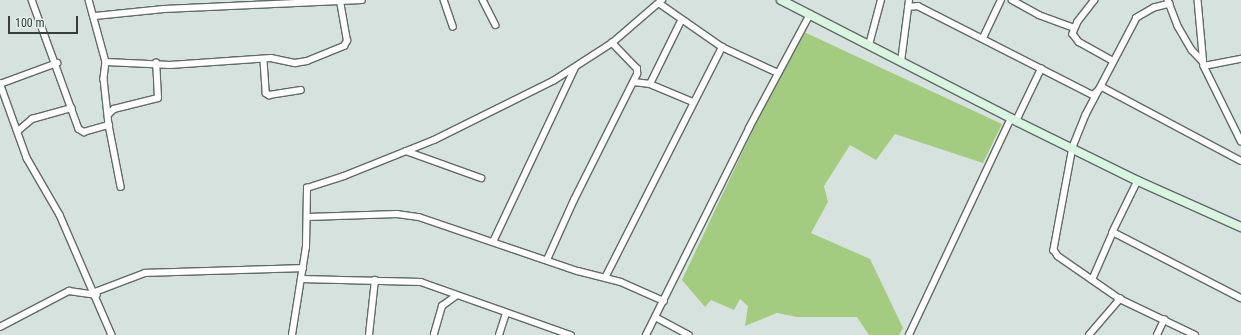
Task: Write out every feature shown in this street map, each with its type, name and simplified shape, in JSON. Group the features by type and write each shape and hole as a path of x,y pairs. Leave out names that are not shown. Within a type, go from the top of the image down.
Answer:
{"main road":[{"path":"781,0 1013,120 1073,147 1138,181 1241,227"}],"street":[{"path":"32,0 57,63 76,124 82,131 109,125"},
{"path":"89,0 95,16 106,62 104,79 109,125 121,187"},
{"path":"95,16 164,9 362,0"},
{"path":"444,0 453,26"},
{"path":"483,0 496,25"},
{"path":"869,45 881,0"},
{"path":"901,62 909,0"},
{"path":"983,38 1001,0"},
{"path":"1012,0 1039,15 1074,28"},
{"path":"1095,0 1074,28 1076,39 1113,61"},
{"path":"1198,0 1204,64"},
{"path":"106,62 156,63 170,66 264,61 271,58 295,63 344,46 347,41 340,2"},
{"path":"292,335 303,268 308,217 307,192 309,186 344,176 406,151 496,111 575,68 612,43 661,2 681,21 722,47 778,73"},
{"path":"1195,335 1120,299 1055,252 1073,147 1086,115 1102,87 1113,61 1137,18 1154,8 1169,2 1178,26 1192,50 1204,64 1241,141"},
{"path":"908,7 918,6 1093,95 1102,87"},
{"path":"646,335 657,318 664,301 778,73 810,14"},
{"path":"650,84 681,21"},
{"path":"547,260 574,200 634,82 637,69 612,43"},
{"path":"604,278 722,47"},
{"path":"1204,64 1241,59"},
{"path":"264,61 266,93 269,95 301,90"},
{"path":"57,63 0,83 27,158 60,215 96,294 112,335"},
{"path":"108,114 114,109 158,98 156,63"},
{"path":"493,242 575,68"},
{"path":"909,335 1013,120 1041,69"},
{"path":"634,82 650,84 693,102"},
{"path":"1102,87 1241,161"},
{"path":"18,130 32,119 72,108"},
{"path":"406,151 481,178"},
{"path":"1092,280 1138,181"},
{"path":"308,217 412,215 547,260 621,282 664,301"},
{"path":"1113,232 1241,298"},
{"path":"0,326 69,291 96,294 145,273 303,268"},
{"path":"301,278 356,282 375,280 421,282 506,314 571,335"},
{"path":"369,335 375,280"},
{"path":"434,334 442,306 456,296"},
{"path":"1090,335 1120,299"},
{"path":"499,335 506,314"},
{"path":"657,318 689,335"},
{"path":"1157,335 1164,320"}],"green space":[{"path":"804,32 1002,124 983,163 895,134 876,160 850,145 824,186 828,202 811,233 870,259 903,328 899,335 869,335 857,317 797,317 777,313 745,326 748,306 740,299 734,310 711,300 705,307 682,280 760,115"}]}
